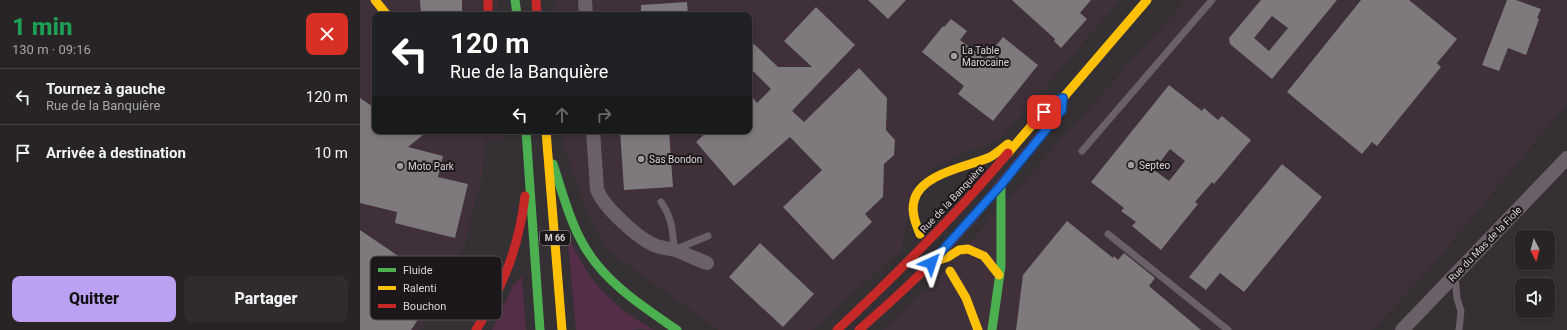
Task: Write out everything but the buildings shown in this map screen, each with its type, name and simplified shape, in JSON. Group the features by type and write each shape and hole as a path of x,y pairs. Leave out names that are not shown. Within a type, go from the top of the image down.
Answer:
{"main road":[{"path":"375,0 385,12"},
{"path":"488,0 488,12"},
{"path":"515,0 517,12"},
{"path":"536,0 537,12"},
{"name":"Rue de la Banquière","path":"837,330 932,238 977,189 1052,102 1063,98 1147,0"},
{"name":"Rue de la Banquière","path":"859,330 931,263 1001,185 1062,110 1063,98"},
{"name":"M 66","path":"526,134 540,330"},
{"name":"M 66","path":"546,134 562,330"},
{"path":"920,234 915,222 913,206 917,192 926,183 944,173 988,158 1014,140 1018,140"},
{"name":"M 66","path":"547,147 569,213 589,253 615,283 635,301 677,330"},
{"name":"M 66","path":"502,284 511,265 520,230 524,206 527,158"},
{"path":"992,330 1001,266 1001,185"},
{"path":"931,263 948,257 959,250 968,249 984,256 999,275"},
{"path":"984,256 1001,253"},
{"path":"950,271 966,298 978,330"},
{"name":"M 66","path":"476,330 482,320"}],"street":[{"path":"585,0 586,12"},
{"path":"593,134 596,180 599,196 611,210 642,239 655,246 674,250 707,263"},
{"name":"Rue du Mas de la Fiole","path":"1407,329 1455,275 1567,158"}],"lane":[{"path":"1082,151 1212,0"},
{"path":"661,202 667,210 672,223 674,250 708,236"},
{"path":"1108,234 1228,330"},
{"path":"1455,275 1457,298 1461,311 1459,330"}],"shaded area":[{"path":"360,0 498,0 498,12 372,12 372,134 504,134 504,140 486,139 482,178 460,256 370,256 370,320 428,320 421,330 360,330"},
{"path":"555,0 1120,0 1000,140 973,149 932,170 915,184 901,250 812,330 719,330 610,252 591,222 563,146 562,134 752,134 752,12 555,12"},
{"path":"1186,0 1567,0 1567,104 1426,273 1373,330 883,330 940,275"},
{"path":"567,233 591,278 601,290 624,311 654,330 576,330"},
{"path":"522,277 526,330 492,330 497,320 502,320 502,309 514,284"}],"traffic: fast":[{"path":"515,0 517,12"},
{"path":"526,134 540,330"},
{"path":"553,164 574,225 592,258 613,282 650,312 677,330"},
{"path":"992,330 1001,266 1001,185"}],"traffic: slow":[{"path":"375,0 385,12"},
{"path":"1008,153 1052,102 1063,98 1147,0"},
{"path":"546,134 562,330"},
{"path":"920,234 914,218 913,205 918,192 925,184 934,178 956,168 988,158 996,154 1008,144"},
{"path":"936,261 948,257 959,250 968,249 984,256 999,275"},
{"path":"950,271 966,298 978,330"}],"traffic: jam":[{"path":"488,0 488,12"},
{"path":"536,0 537,12"},
{"path":"859,330 914,280 949,244 1058,114"},
{"path":"837,330 882,288 925,244 1008,153"},
{"path":"502,282 519,232 525,196"},
{"path":"476,330 482,320"}],"place":[{"name":"La Table Marocaine","path":"954,56"},
{"name":"Sas Bondon","path":"641,159"},
{"name":"Septeo","path":"1131,165"},
{"name":"Moto Park","path":"400,166"}],"route":[{"path":"931,263 1001,185 1062,110 1063,98 1052,102 1044,112"}]}
